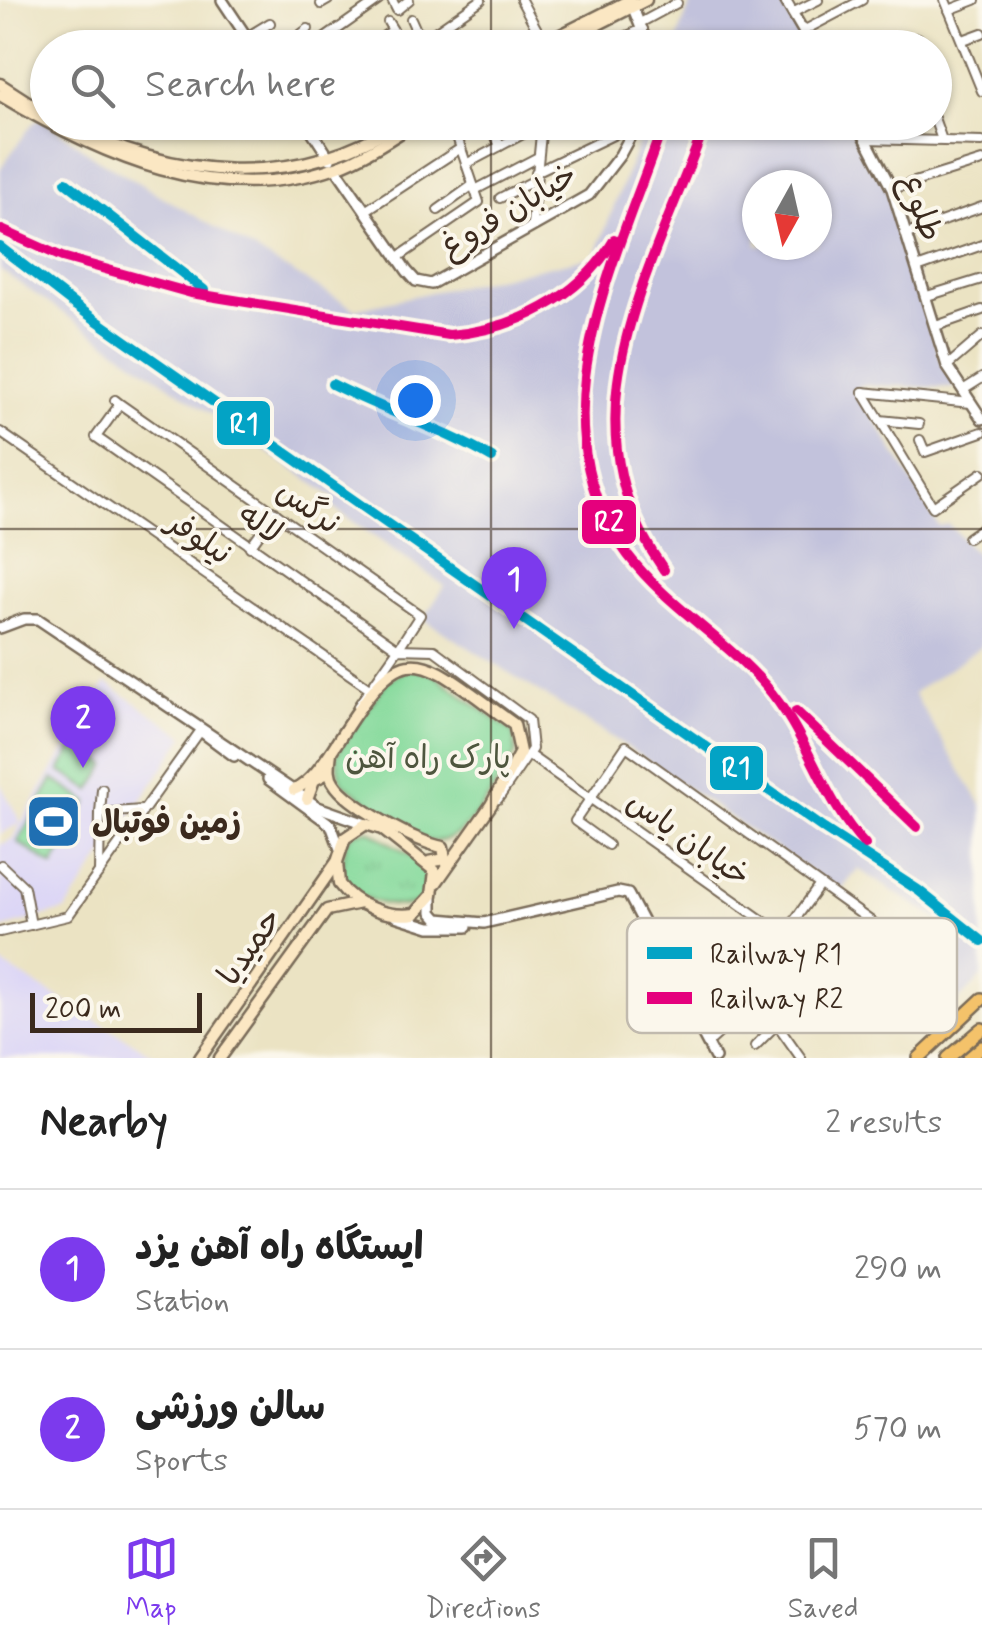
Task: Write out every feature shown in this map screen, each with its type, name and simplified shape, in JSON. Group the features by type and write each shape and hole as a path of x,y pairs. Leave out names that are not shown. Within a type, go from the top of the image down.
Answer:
{"main road":[{"path":"575,30 631,2 646,0"},
{"path":"0,84 30,103"},
{"path":"0,95 30,112"},
{"path":"80,140 191,177 258,179 333,163 380,140"},
{"path":"98,140 189,168 256,171 333,163 371,140"},
{"path":"294,790 331,751 356,710 393,668 412,662 432,666 514,724 520,736 520,752 491,805 434,889 415,914 384,912 360,903 339,884 337,862 351,831 366,824 382,829 429,862 434,889"},
{"path":"331,751 329,772 340,791 420,843 442,847 472,834"},
{"path":"307,800 314,780 329,772"},
{"path":"429,862 445,859 442,847"},
{"name":"حمیدیا","path":"200,1058 337,862"},
{"path":"319,891 335,889 328,910"},
{"name":"حمیدیا","path":"220,1058 328,910 360,903"},
{"path":"957,1022 982,999"},
{"path":"948,1058 982,1030"},
{"path":"919,1058 946,1033"},
{"path":"968,1058 982,1047"}],"street":[{"path":"222,0 243,30"},
{"path":"336,30 379,0"},
{"path":"392,0 396,10 410,0"},
{"path":"441,30 481,0"},
{"path":"521,0 537,30"},
{"path":"784,0 802,30"},
{"path":"792,13 818,0"},
{"path":"805,30 862,0"},
{"path":"974,0 947,5 982,91"},
{"path":"631,2 643,30"},
{"path":"634,30 678,3"},
{"path":"412,19 416,30"},
{"path":"388,22 392,30"},
{"path":"260,30 270,23"},
{"path":"963,40 982,33"},
{"path":"317,140 397,258 479,202 458,140"},
{"path":"497,140 500,146"},
{"path":"466,164 510,140"},
{"path":"532,224 538,140"},
{"path":"500,198 605,140"},
{"name":"خیابان فروغ","path":"397,258 416,281 431,284 597,189 627,140"},
{"name":"طلوع","path":"867,140 892,189 948,366 982,419"},
{"path":"942,140 982,142"},
{"path":"366,211 461,148"},
{"path":"438,210 474,187 538,157"},
{"path":"892,189 982,161"},
{"path":"907,234 982,207"},
{"path":"918,268 982,245"},
{"path":"926,296 982,278"},
{"path":"936,326 982,310"},
{"path":"948,366 982,336"},
{"path":"964,390 982,378"},
{"path":"972,403 863,392 933,506 982,473"},
{"name":"لاله","path":"118,402 96,437 398,649"},
{"name":"نرگس","path":"118,402 420,614 398,649"},
{"path":"880,420 920,424"},
{"name":"نیلوفر","path":"0,432 368,687"},
{"path":"920,440 926,452 982,432"},
{"path":"250,547 275,512"},
{"path":"968,538 982,528"},
{"path":"0,628 24,618 38,619 307,800 330,814 366,824"},
{"path":"356,710 368,687 398,649 434,650 526,714 534,739 529,755 491,805"},
{"path":"0,932 68,916 202,730"},
{"path":"202,730 331,826 340,850"},
{"path":"608,845 575,820 626,746 819,886 797,918"},
{"name":"خیابان یاس","path":"529,755 759,918"},
{"path":"99,873 102,789"},
{"path":"100,813 142,810"},
{"path":"0,865 24,887 31,925"},
{"name":"خیابان یاس","path":"819,886 866,918"},
{"path":"434,889 432,912 438,919 484,923"},
{"path":"384,912 443,929 618,892 628,894 641,918"},
{"path":"703,1033 715,1058"},
{"path":"708,1042 718,1033"},
{"path":"755,1046 768,1033"},
{"path":"783,1033 798,1057"}],"shaded area":[{"path":"692,0 780,0 798,30 681,30"},
{"path":"30,127 30,140 71,140 94,157 355,309 595,256 639,140 862,140 896,205 940,360 957,388 861,385 857,389 939,527 948,524 982,560 982,646 913,693 982,806 982,977 957,1002 957,918 936,918 858,869 840,892 626,746 423,619 445,586 331,506 335,498 0,270 0,169"},
{"path":"106,683 185,736 66,910 0,929 0,845 14,838"},
{"path":"0,783 21,823 0,834"},
{"path":"0,963 159,1058 0,1058"}],"green space":[{"name":"پارک راه آهن","path":"409,668 433,674 513,732 516,753 510,763 473,819 448,839 418,837 341,782 336,755 387,681"},
{"path":"76,743 107,765 91,790 60,771"},
{"name":"زمین فوتبال","path":"53,779 88,802 53,866 18,842"},
{"path":"369,830 424,864 431,879 422,902 403,906 382,904 346,887 341,875 346,840 356,832"}],"rail line":[{"name":"R2","path":"657,140 606,284 591,340 583,395 585,450 599,504 643,573 749,668 780,704 837,807 865,845"},
{"name":"R2","path":"664,570 633,513 618,457 616,401 625,345 641,290 699,140"},
{"name":"R1","path":"66,182 204,290"},
{"name":"R2","path":"2,230 62,257 191,293 449,335 497,326 543,307 583,279 614,240"},
{"name":"R1","path":"0,247 76,306 953,918"},
{"name":"R1","path":"332,384 492,458"},
{"name":"R2","path":"796,711 917,827"},
{"name":"R1","path":"957,921 982,941"}],"place":[{"name":"ایستگاه راه آهن یزد","path":"514,629"},
{"name":"سالن ورزشی","path":"83,768"},
{"name":"زمین فوتبال","path":"53,822"}]}
